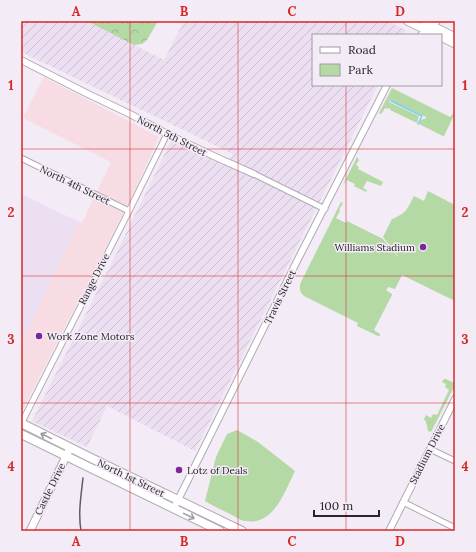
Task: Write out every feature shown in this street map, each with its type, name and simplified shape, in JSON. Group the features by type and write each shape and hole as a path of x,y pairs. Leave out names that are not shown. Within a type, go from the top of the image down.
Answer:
{"main road":[{"path":"407,21 424,32"},
{"path":"423,21 435,23 455,37"},
{"path":"442,38 455,44"},
{"name":"North 1st Street","path":"21,424 236,530"},
{"name":"North 1st Street","path":"21,434 220,531"},
{"name":"Castle Drive","path":"30,531 70,448"},
{"path":"160,502 164,494"}],"street":[{"path":"424,32 435,23"},
{"name":"North 5th Street","path":"21,60 167,134 325,208"},
{"name":"Travis Street","path":"174,509 386,86"},
{"name":"Range Drive","path":"21,424 167,134"},
{"name":"North 4th Street","path":"21,158 129,211"},
{"name":"Stadium Drive","path":"389,531 455,399"},
{"path":"430,449 455,461"},
{"path":"403,502 455,528"}],"shaded area":[{"path":"21,21 87,21 164,60 184,21 388,21 406,30 404,34 312,34 312,86 378,86 195,451 107,406 87,447 32,421 172,139 226,166 233,154 21,52"},
{"path":"44,77 159,137 134,192 21,413 21,343 79,222 82,223 111,162 23,118"},
{"path":"21,194 79,222 21,343"}],"green space":[{"path":"87,21 158,21 147,40 142,44 134,45"},
{"path":"392,88 450,117 455,113 444,136 419,124 420,121 426,117 390,100 389,102 419,116 417,123 390,110 391,109 389,108 385,108 382,113 379,114"},
{"path":"357,157 359,160 356,165 359,167 358,169 383,182 381,186 367,181 363,188 367,190 366,192 354,186 355,184 347,180 343,185"},
{"path":"428,191 455,205 455,301 402,275 395,289 388,287 386,290 392,295 374,330 380,334 380,336 378,336 357,326 358,323 302,294 300,290 301,282 341,202 343,203 336,218 346,223 347,221 383,239 398,257 383,237 392,219 401,215 406,210 414,196 424,201"},
{"path":"444,379 454,383 455,385 431,432 428,431 424,419 426,415 431,418 433,414 437,415 449,390 445,387 446,384 442,382"},
{"path":"237,430 258,442 295,471 282,499 276,507 261,519 252,521 241,520 205,501 216,457 227,434"}],"waterway":[{"path":"391,101 422,116 418,124"}],"railway":[{"path":"81,531 80,511 83,478"}],"place":[{"name":"Williams Stadium","path":"423,247"},
{"name":"Work Zone Motors","path":"39,336"},
{"name":"Lotz of Deals","path":"179,470"}]}
